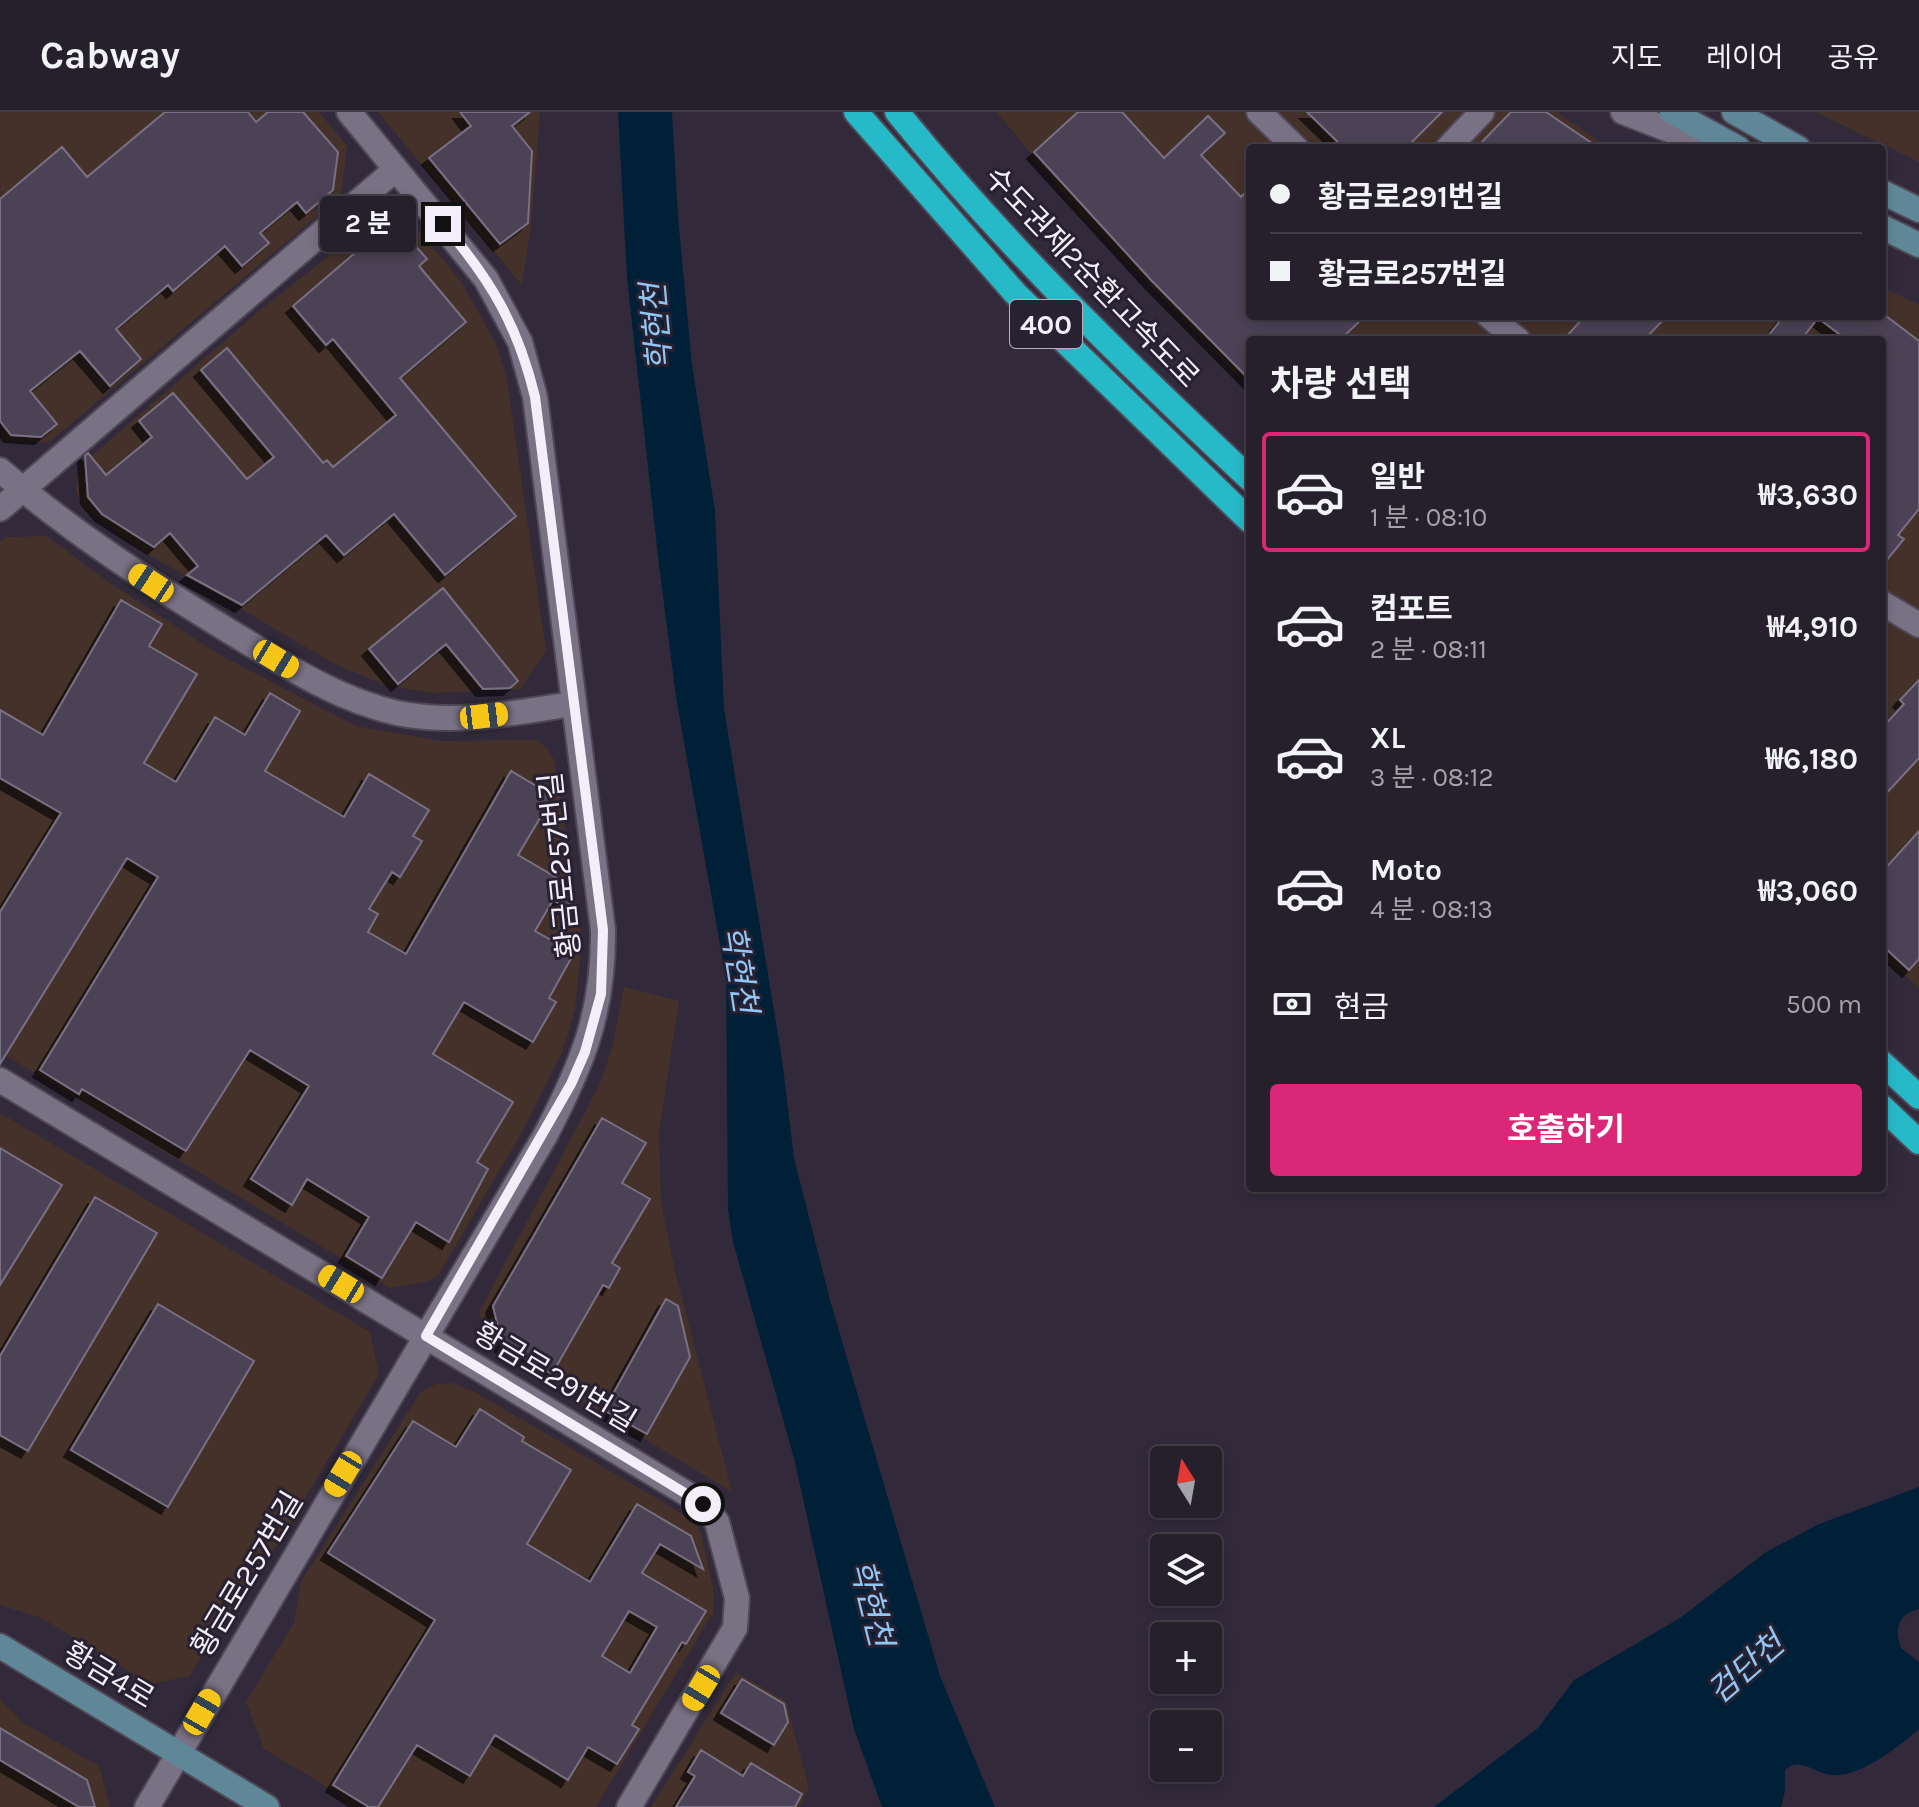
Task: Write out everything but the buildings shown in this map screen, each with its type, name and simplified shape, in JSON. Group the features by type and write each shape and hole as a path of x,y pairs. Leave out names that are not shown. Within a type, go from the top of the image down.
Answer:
{"highway":[{"name":"수도권제2순환고속도로","path":"856,112 1015,293 1246,517"},
{"name":"수도권제2순환고속도로","path":"897,112 988,219 1246,475"},
{"path":"1886,1067 1919,1097"},
{"path":"1886,1111 1919,1142"}],"street":[{"name":"황금로257번길","path":"147,1807 545,1136 571,1084 595,1021 604,966 603,930 535,397 520,342 486,279 349,112"},
{"path":"1259,112 1292,144"},
{"path":"1452,144 1482,112"},
{"path":"1623,112 1706,144"},
{"path":"1672,112 1731,144"},
{"path":"1734,112 1791,144"},
{"path":"0,509 396,169"},
{"path":"1886,194 1919,210"},
{"path":"1886,229 1919,245"},
{"path":"1494,320 1513,336"},
{"path":"0,470 102,550 176,599 295,671 363,703 397,713 457,719 572,704"},
{"path":"1886,605 1919,625"},
{"name":"황금로291번길","path":"0,1080 703,1504 717,1522 737,1598 735,1628 629,1807"},
{"name":"황금4로","path":"0,1646 267,1807"}],"shaded area":[{"path":"0,112 319,112 347,146 341,196 48,443 1,440"},
{"path":"378,112 540,112 531,226 522,285"},
{"path":"997,112 1557,112 1603,144 1246,144 1246,320 1886,320 1886,290 1919,304 1919,988 1886,959 1886,336 1246,336 1246,385 1078,212"},
{"path":"1816,112 1919,112 1919,162"},
{"path":"404,223 415,226 461,281 496,344 507,380 546,651 520,689 432,693 385,685 335,664 136,547 82,506 76,491 80,466 265,306 362,230"},
{"path":"47,536 110,583 218,654 356,726 440,741 537,740 548,749 555,762 582,940 575,1009 562,1052 527,1123 438,1276 427,1282 390,1288 0,1052 0,542 6,537"},
{"path":"624,987 679,1001 659,1132 661,1203 675,1271 732,1492 493,1347 486,1338 479,1312 600,1084 613,1044"},
{"path":"0,1113 370,1332 379,1375 248,1593 217,1628 190,1676 150,1684 42,1618 0,1605"},
{"path":"453,1383 475,1392 658,1499 693,1521 701,1532 714,1594 713,1613 596,1807 351,1807 337,1793 264,1749 246,1702 294,1623 301,1582 411,1407 421,1392 436,1384"},
{"path":"736,1672 786,1701 809,1789 799,1807 651,1807"},
{"path":"0,1699 22,1722 99,1766 110,1807 0,1807"}],"water":[{"name":"학현천","path":"618,112 672,112 692,365 715,511 724,709 782,1059 794,1158 830,1300 940,1676 995,1807 882,1807 854,1729 794,1458 733,1242 728,1209 726,978 676,697 659,565 627,278"},
{"name":"검단천","path":"1919,1487 1919,1609 1902,1619 1898,1635 1901,1648 1919,1662 1919,1729 1890,1752 1866,1767 1842,1775 1825,1774 1802,1765 1791,1766 1785,1770 1781,1807 1434,1807 1538,1728 1574,1680 1680,1618 1766,1552 1819,1524"}],"route":[{"path":"443,224 501,301 520,342 535,397 603,930 604,966 595,1021 571,1084 545,1136 426,1336 703,1504"}]}
